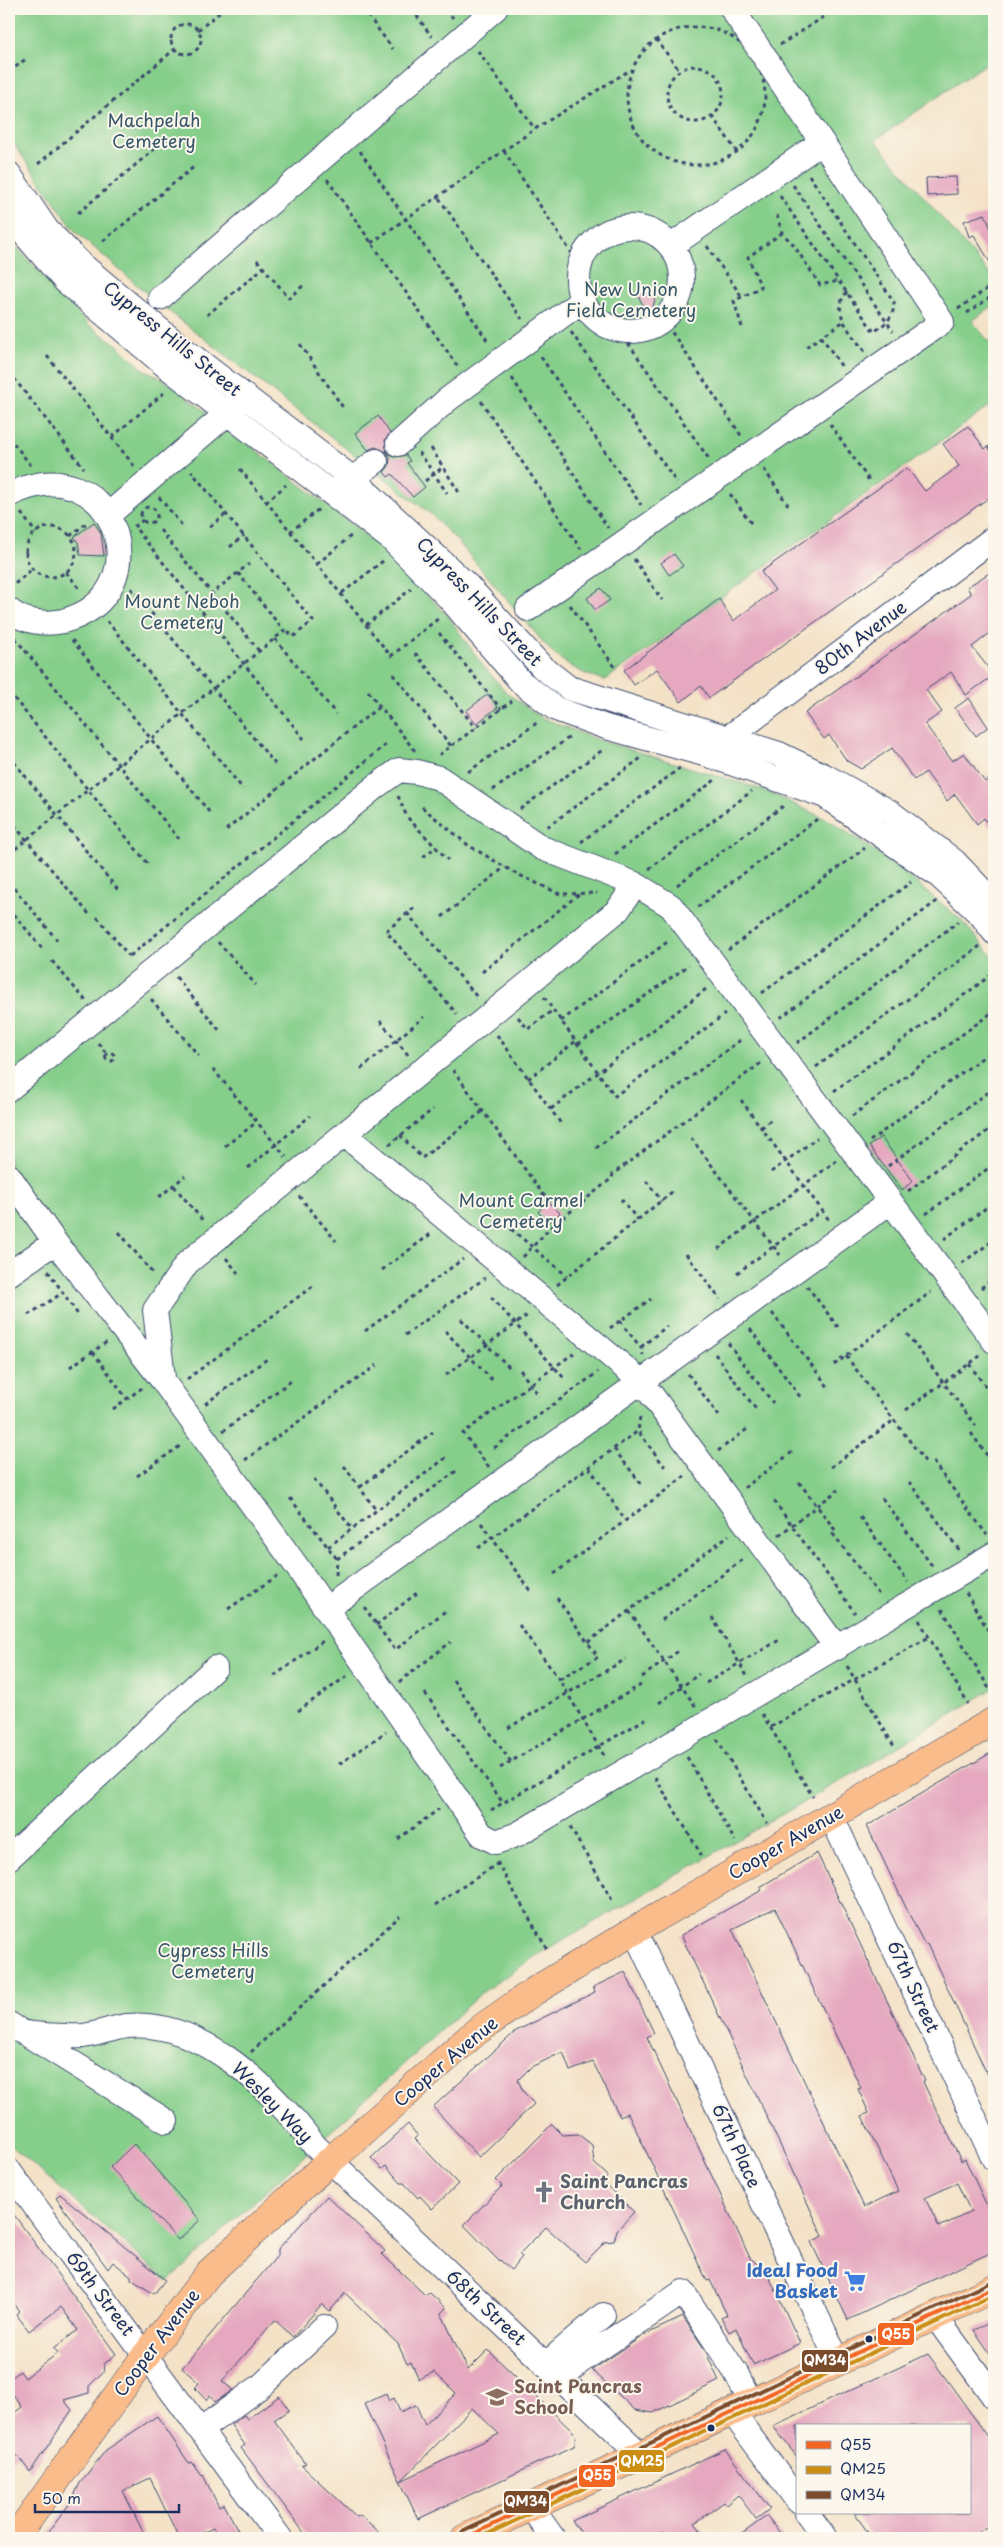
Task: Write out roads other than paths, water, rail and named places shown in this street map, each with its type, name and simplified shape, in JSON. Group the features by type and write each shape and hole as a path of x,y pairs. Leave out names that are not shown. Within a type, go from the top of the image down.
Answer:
{"main road":[{"name":"Cooper Avenue","path":"15,2538 146,2356 209,2273 330,2161 476,2032 533,1992 634,1930 822,1807 994,1721"},
{"path":"465,2538 994,2288"}],"street":[{"path":"160,298 495,9"},
{"path":"528,609 942,322 765,54 732,9"},
{"path":"670,246 822,142"},
{"name":"Cypress Hills Street","path":"9,174 48,230 81,264 235,404 328,500 391,539 449,598 521,682 556,709 606,728 711,756 825,796 938,875 981,915 988,938"},
{"name":"Cypress Hills Street","path":"9,212 19,228 65,281 166,366 235,404 353,479 468,586 542,667 569,688 779,754 825,776 890,812 954,861 994,903"},
{"path":"627,227 644,228 658,235 670,246 679,260 682,276 677,300 663,320 649,327 634,331 619,330 604,324 592,314 583,300 578,283 580,266 587,251 598,239 612,230 627,227"},
{"path":"402,439 447,400 583,300"},
{"path":"113,511 235,404"},
{"path":"328,500 376,462"},
{"path":"9,494 26,486 46,482 66,484 85,492 113,511 118,559 116,572 108,591 95,606 76,617 55,623 33,622 9,610"},
{"name":"80th Avenue","path":"728,738 994,538"},
{"path":"9,1089 153,978 205,927 399,770 421,769 439,778 474,804 542,848 596,868 658,898 670,906 947,1277 988,1348"},
{"path":"120,1326 142,1321 155,1310 187,1263 443,1055 478,1011 507,1002 618,910 632,886"},
{"path":"345,1135 506,1269 551,1294 592,1340 615,1359 647,1378 702,1464 837,1648"},
{"path":"9,1176 46,1248 84,1279 164,1383 295,1564 337,1601 340,1629 477,1828 496,1842 518,1834 708,1723 758,1701 837,1648 933,1591 991,1546"},
{"path":"337,1601 760,1296 789,1265 891,1203"},
{"path":"9,1274 46,1248"},
{"path":"155,1310 164,1383"},
{"path":"9,1858 215,1668"},
{"name":"67th Street","path":"822,1807 994,2159"},
{"name":"67th Place","path":"634,1930 838,2361"},
{"name":"Wesley Way","path":"15,2028 81,2036 128,2026 163,2028 200,2041 238,2064 298,2123 315,2146 330,2161"},
{"path":"15,2028 166,2121"},
{"name":"68th Street","path":"330,2161 641,2455"},
{"name":"69th Street","path":"9,2171 280,2538"},
{"path":"553,2372 581,2361 683,2292 736,2373 742,2407 796,2498"},
{"path":"553,2372 603,2315"},
{"path":"935,2316 994,2397"},
{"path":"200,2430 261,2386 324,2327"},
{"path":"531,2508 554,2538"},
{"path":"808,2514 825,2538"}],"place":[{"name":"Saint Pancras Church","path":"544,2192"},
{"name":"Ideal Food Basket","path":"855,2281"},
{"name":"Saint Pancras School","path":"497,2397"}],"park label":[{"name":"Machpelah Cemetery","path":"154,131"},
{"name":"New Union Field Cemetery","path":"631,300"},
{"name":"Mount Neboh Cemetery","path":"182,612"},
{"name":"Mount Carmel Cemetery","path":"521,1211"},
{"name":"Cypress Hills Cemetery","path":"213,1961"}]}
